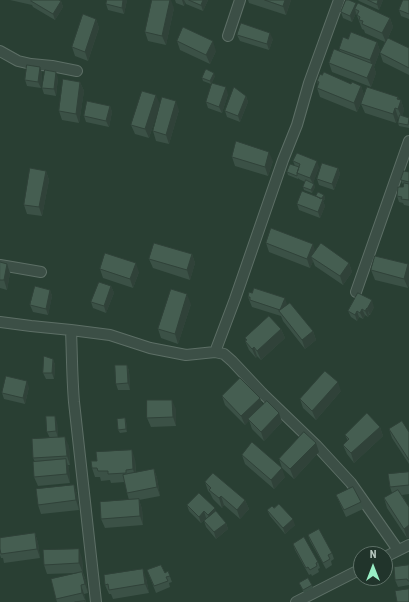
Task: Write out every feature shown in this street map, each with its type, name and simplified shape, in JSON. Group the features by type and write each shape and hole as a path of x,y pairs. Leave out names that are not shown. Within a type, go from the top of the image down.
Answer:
{"street":[{"path":"228,36 240,0"},
{"path":"215,352 236,299 283,160 297,125 309,83 339,0"},
{"path":"0,51 18,61 77,71"},
{"path":"356,292 409,141"},
{"path":"0,265 41,272"},
{"path":"0,322 110,335 150,348 186,355 215,352 224,354 316,445 351,483 398,550"},
{"path":"71,330 74,402 96,602"},
{"path":"393,553 409,545"},
{"path":"296,602 353,573"}],"building":[{"path":"107,0 123,0 122,8 106,4"},
{"path":"152,0 170,0 162,36 145,32"},
{"path":"189,0 203,0 201,5"},
{"path":"265,0 285,0 283,6"},
{"path":"346,0 356,3 350,16 341,12"},
{"path":"368,0 378,0 377,4"},
{"path":"403,0 409,0 409,14 399,10"},
{"path":"31,1 61,1 53,14"},
{"path":"358,3 390,18 382,33 362,24 363,21 359,20 360,17 357,15 359,11 355,9"},
{"path":"83,14 96,19 85,52 72,47"},
{"path":"241,23 270,33 267,44 237,35"},
{"path":"183,27 213,41 206,55 177,41"},
{"path":"351,32 377,42 370,60 339,49 343,37 348,39"},
{"path":"388,38 409,48 409,68 380,53"},
{"path":"334,49 373,64 367,78 329,63"},
{"path":"27,65 40,67 38,82 25,80"},
{"path":"206,69 214,73 210,81 202,78"},
{"path":"45,70 56,72 54,89 42,88"},
{"path":"324,72 351,84 352,82 361,86 354,103 317,88 319,82 317,81 320,74 322,75"},
{"path":"63,79 80,82 76,114 59,111"},
{"path":"212,83 226,87 219,107 206,102"},
{"path":"234,87 246,96 238,116 225,111"},
{"path":"367,87 398,97 397,99 401,100 398,109 395,108 393,114 361,104"},
{"path":"142,91 156,95 145,129 131,125"},
{"path":"162,97 176,101 166,135 153,131"},
{"path":"87,101 110,106 106,121 84,116"},
{"path":"400,115 409,118 408,125 398,123"},
{"path":"236,141 269,152 265,167 232,157"},
{"path":"297,153 317,161 310,178 297,173 300,164 293,161"},
{"path":"322,163 338,168 332,184 317,179"},
{"path":"290,164 299,167 297,176 287,172"},
{"path":"30,168 46,171 39,207 24,205"},
{"path":"404,171 409,172 409,182 401,180"},
{"path":"306,180 314,184 311,190 303,187"},
{"path":"404,183 409,184 409,200 401,199 402,197 397,196 398,187 403,187"},
{"path":"302,191 323,199 318,212 297,204"},
{"path":"318,192 324,195 321,199 316,196"},
{"path":"271,228 313,244 307,259 266,243"},
{"path":"154,243 192,254 187,270 149,259"},
{"path":"321,243 349,263 340,276 311,257"},
{"path":"105,253 136,263 130,279 100,269"},
{"path":"375,256 408,264 404,279 371,270"},
{"path":"0,262 7,264 4,280 0,280"},
{"path":"99,282 111,286 104,306 91,302"},
{"path":"35,286 50,290 46,309 30,305"},
{"path":"254,288 285,298 280,310 250,300 250,297 248,297 249,292 252,293"},
{"path":"171,289 187,294 175,334 158,329"},
{"path":"358,293 372,300 365,311 362,309 360,313 357,311 355,315 348,311"},
{"path":"290,303 313,331 302,340 279,311"},
{"path":"269,316 281,329 257,351 254,347 252,349 245,341 247,340 245,338"},
{"path":"44,356 53,359 52,373 43,373"},
{"path":"115,365 127,365 128,383 116,384"},
{"path":"325,371 338,382 312,411 300,399"},
{"path":"6,376 27,381 23,398 2,393"},
{"path":"240,378 260,398 241,416 222,396"},
{"path":"147,400 172,400 173,417 147,418"},
{"path":"267,401 279,413 261,432 248,419"},
{"path":"367,413 380,427 351,453 343,445 349,439 345,435"},
{"path":"46,416 55,416 56,431 47,432"},
{"path":"125,418 126,429 118,430 117,419"},
{"path":"402,421 409,432 409,460 389,429"},
{"path":"304,432 316,443 290,469 279,459"},
{"path":"65,437 67,456 33,458 32,439"},
{"path":"252,442 282,468 271,480 242,455"},
{"path":"132,450 133,469 126,470 126,473 108,474 108,471 98,471 97,468 92,468 91,461 97,461 96,452"},
{"path":"66,459 67,474 34,477 33,462"},
{"path":"154,469 157,487 127,493 123,475"},
{"path":"409,472 409,485 390,487 388,474"},
{"path":"213,473 245,500 237,510 221,496 219,498 209,490 211,488 205,482"},
{"path":"74,485 76,500 38,505 36,489"},
{"path":"353,487 361,502 344,510 336,495"},
{"path":"398,490 409,507 409,525 404,529 384,498"},
{"path":"199,493 215,508 208,515 204,511 199,517 187,505"},
{"path":"139,499 140,516 101,519 100,502"},
{"path":"279,504 293,519 283,528 267,510 272,506 274,508"},
{"path":"216,511 226,523 214,532 204,521"},
{"path":"319,529 332,553 328,555 330,559 323,563 308,535"},
{"path":"35,533 37,549 1,554 0,538"},
{"path":"304,537 318,562 316,563 317,566 310,570 308,567 306,568 293,544"},
{"path":"79,549 79,563 44,565 43,550"},
{"path":"161,565 165,573 168,571 170,576 166,577 168,581 154,586 147,570"},
{"path":"409,565 409,581 407,579 395,580 394,567"},
{"path":"143,569 145,584 109,590 108,584 105,585 104,575"},
{"path":"82,572 85,584 81,585 82,593 56,599 51,579"},
{"path":"308,578 312,585 303,590 299,583"},
{"path":"409,589 409,602 397,602 395,591"}]}
